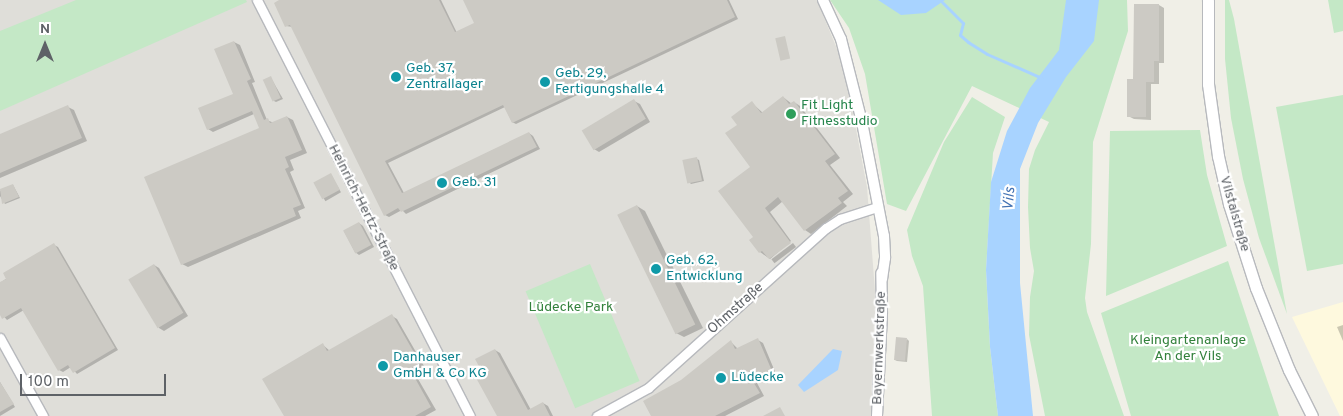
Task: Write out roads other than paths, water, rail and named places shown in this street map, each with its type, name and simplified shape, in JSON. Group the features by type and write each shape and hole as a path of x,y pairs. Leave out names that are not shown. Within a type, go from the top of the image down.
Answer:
{"main road":[{"name":"Vilstalstraße","path":"1208,0 1209,92 1218,156 1229,204 1256,288 1289,370 1312,416"}],"street":[{"name":"Heinrich-Hertz-Straße","path":"256,0 470,416"},
{"name":"Bayernwerkstraße","path":"823,0 841,39 850,70 884,236 885,258 882,279 877,416"},
{"name":"Ohmstraße","path":"597,416 648,388 826,228 840,220 877,207"},
{"path":"0,338 43,416"}],"water":[{"path":"878,0 945,0 926,13 901,15"},
{"name":"Vils","path":"1066,0 1099,0 1094,41 1066,77 1038,123 1020,169 1020,283 1033,416 998,416 990,347 986,270 991,182 1007,131 1030,88 1059,50"},
{"path":"833,349 842,351 838,370 804,392 798,385"}],"waterway":[{"path":"942,2 963,23 960,35 968,42 987,54 1042,78"}],"place":[{"name":"Geb. 37, Zentrallager","path":"396,77"},
{"name":"Geb. 29, Fertigungshalle 4","path":"545,82"},
{"name":"Fit Light Fitnesstudio","path":"791,114"},
{"name":"Geb. 31","path":"442,183"},
{"name":"Geb. 62, Entwicklung","path":"656,269"},
{"name":"Danhauser GmbH & Co KG","path":"383,366"},
{"name":"Lüdecke","path":"721,378"}],"park label":[{"name":"Lüdecke Park","path":"571,308"},
{"name":"Kleingartenanlage An der Vils","path":"1188,350"}]}
